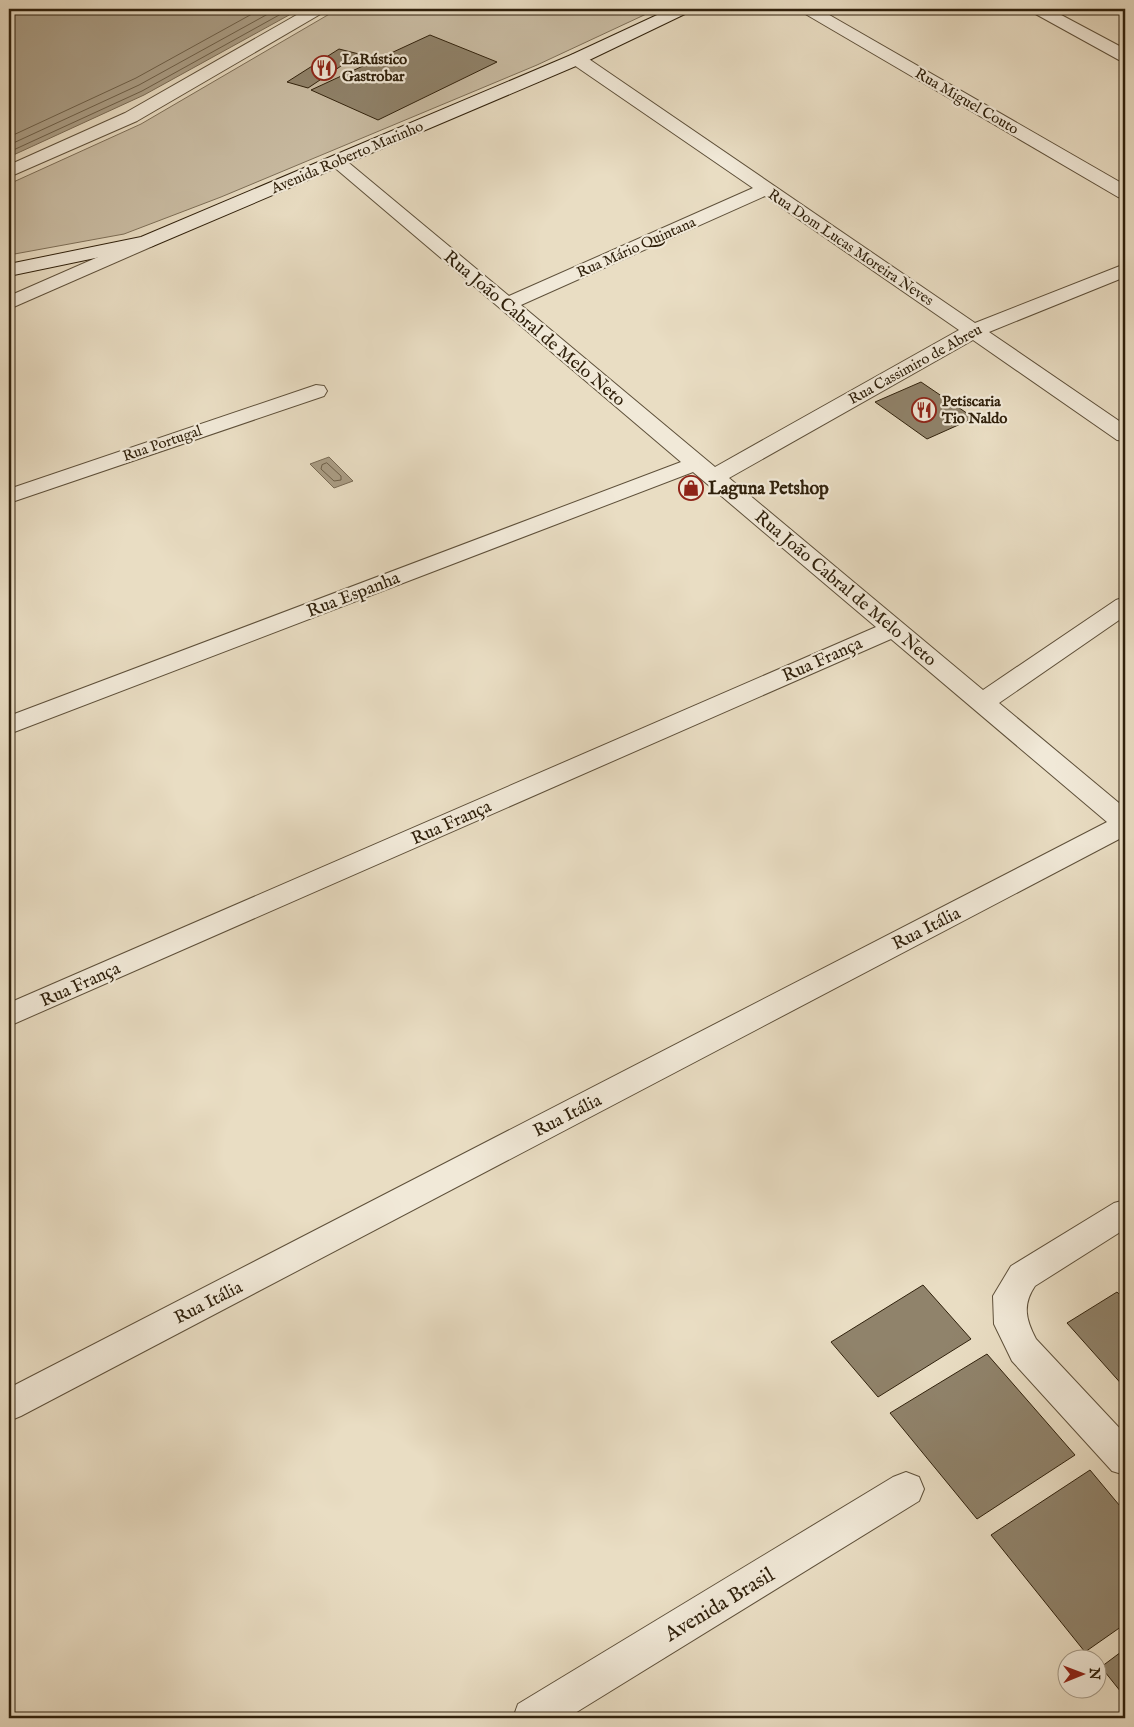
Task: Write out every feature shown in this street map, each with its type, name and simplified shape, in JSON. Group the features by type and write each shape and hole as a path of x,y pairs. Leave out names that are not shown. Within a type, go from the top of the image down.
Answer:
{"street":[{"path":"9,172 131,117 318,9"},
{"name":"Avenida Roberto Marinho","path":"9,303 146,242 577,59 683,9"},
{"name":"Rua Miguel Couto","path":"808,9 1124,192"},
{"path":"1038,9 1125,56"},
{"name":"Rua Dom Lucas Moreira Neves","path":"577,59 1125,434"},
{"name":"Rua João Cabral de Melo Neto","path":"337,162 1125,823"},
{"name":"Rua Mário Quintana","path":"506,304 766,190"},
{"path":"9,270 146,242"},
{"name":"Rua Cassimiro de Abreu","path":"705,470 973,330 1125,270"},
{"name":"Rua Portugal","path":"9,496 316,390"},
{"name":"Rua Espanha","path":"9,725 705,470"},
{"path":"982,702 1125,605"},
{"name":"Rua França","path":"9,1015 894,628"},
{"name":"Rua Itália","path":"9,1405 1125,823"},
{"path":"1125,1213 1023,1276 1010,1296 1011,1324 1024,1350 1125,1459"},
{"name":"Avenida Brasil","path":"532,1718 906,1489"}],"shaded area":[{"path":"338,9 657,9 537,65 221,197 124,234 9,255 9,184 141,124"}],"water":[{"path":"9,9 300,9 144,95 9,157"},
{"path":"329,457 353,481 334,488 310,464"}],"building":[{"path":"430,35 497,62 378,120 311,90"},
{"name":"LaRústico Gastrobar","path":"339,49 359,54 308,88 287,82"},
{"name":"Petiscaria Tio Naldo","path":"921,382 974,418 927,439 875,402"},
{"path":"923,1285 971,1339 878,1397 831,1342"},
{"path":"1117,1292 1125,1300 1125,1388 1067,1323"},
{"path":"987,1354 1075,1455 977,1519 890,1413"},
{"path":"1090,1470 1125,1512 1125,1624 1088,1650 1083,1650 991,1535"},
{"path":"1125,1649 1125,1697 1106,1673 1106,1663"}],"place":[{"name":"LaRústico Gastrobar","path":"324,68"},
{"name":"Petiscaria Tio Naldo","path":"924,410"},
{"name":"Laguna Petshop","path":"691,488"}]}
